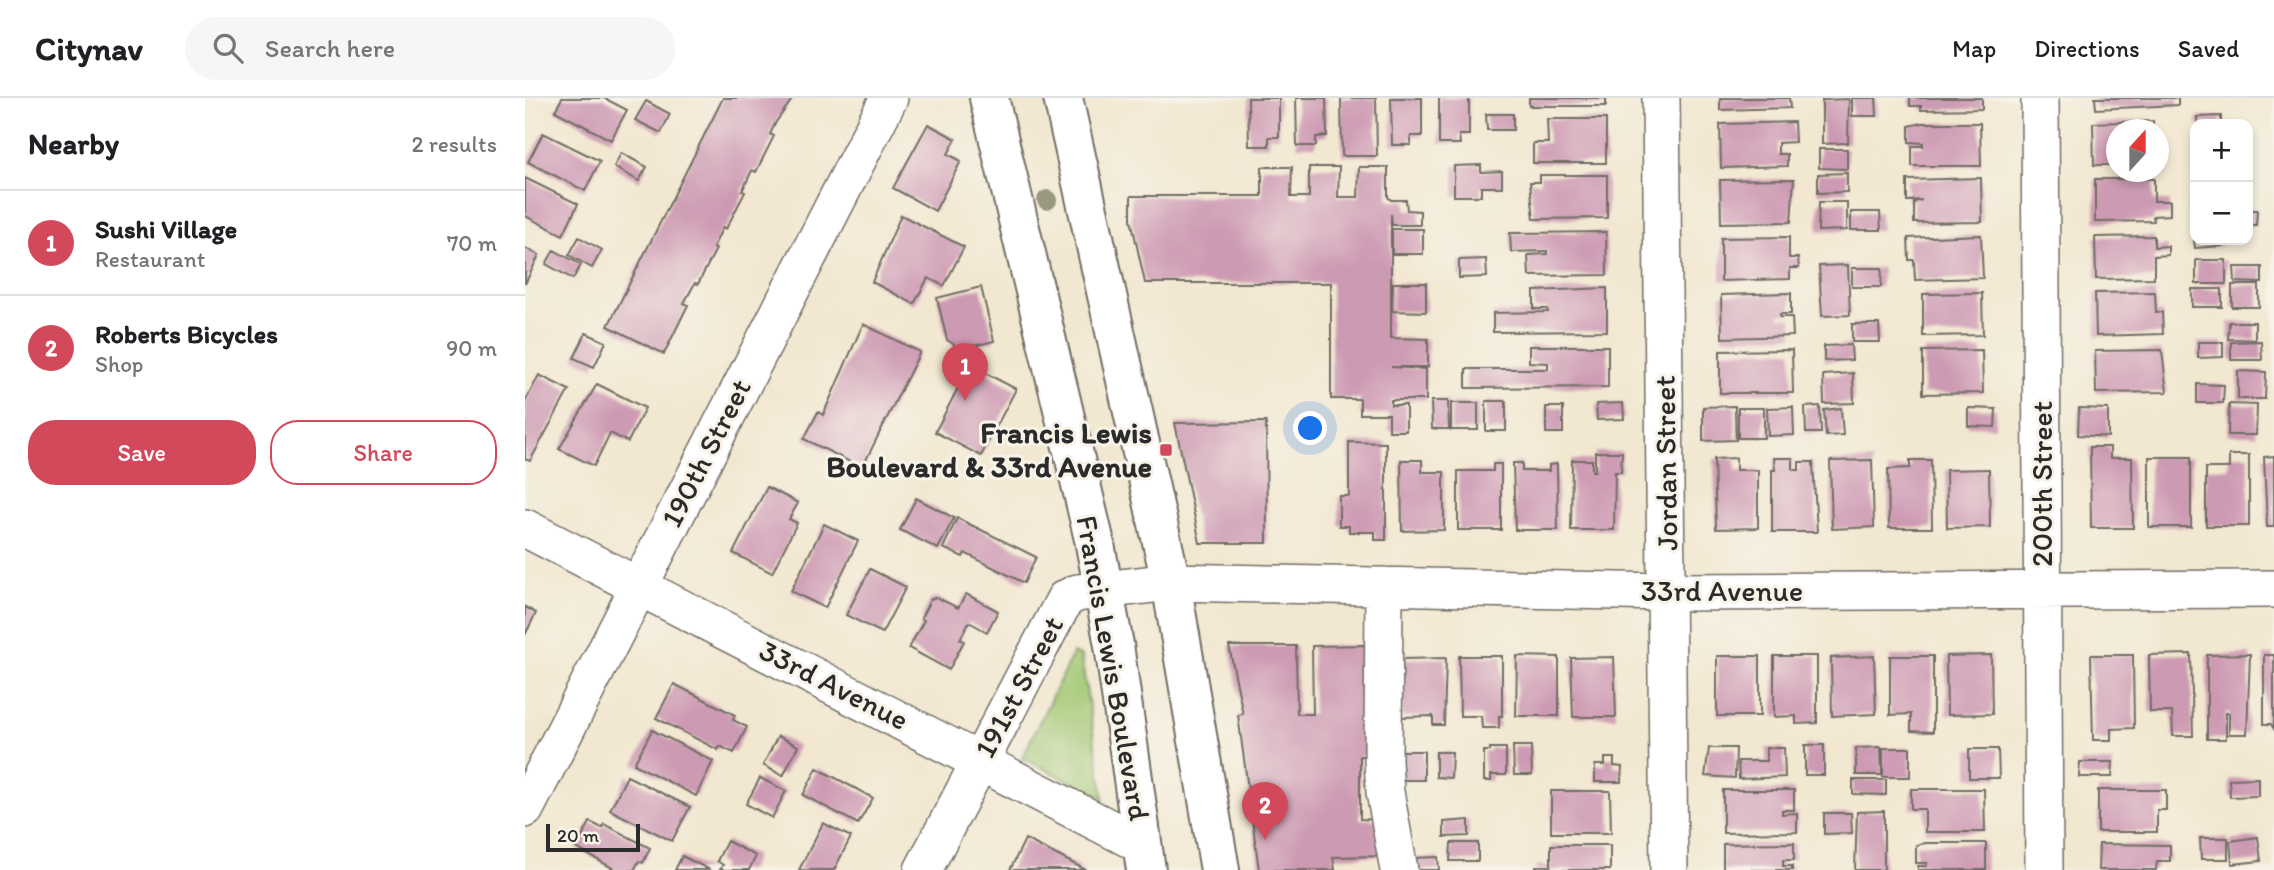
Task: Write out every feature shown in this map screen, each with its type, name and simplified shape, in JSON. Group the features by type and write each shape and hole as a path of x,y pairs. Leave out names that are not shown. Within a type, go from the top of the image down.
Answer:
{"main road":[{"name":"Francis Lewis Boulevard","path":"989,98 1104,590 1144,858"},
{"path":"1063,98 1171,582 1220,870"}],"street":[{"name":"190th Street","path":"525,809 889,98"},
{"name":"Jordan Street","path":"1661,98 1669,870"},
{"name":"200th Street","path":"2040,98 2043,870"},
{"name":"33rd Avenue","path":"525,528 980,760 1144,858"},
{"name":"33rd Avenue","path":"1171,582 1668,592 2274,590"},
{"name":"191st Street","path":"923,870 1065,599 1077,593 1171,582"},
{"path":"1384,586 1384,781 1399,870"}],"green space":[{"path":"1073,653 1081,657 1104,798 1022,758"}],"building":[{"path":"562,98 604,98 627,110 611,140 555,111"},
{"path":"723,98 793,98 776,122 770,134 774,136 756,172 752,170 742,191 745,192 713,248 716,249 698,284 695,283 684,303 688,305 664,354 608,326"},
{"path":"1248,98 1279,98 1279,137 1269,137 1269,146 1249,146"},
{"path":"1296,98 1326,98 1327,136 1316,137 1316,146 1297,146"},
{"path":"1341,98 1376,98 1377,156 1342,156"},
{"path":"1391,98 1422,98 1422,136 1411,136 1411,145 1392,145"},
{"path":"1439,98 1469,98 1469,135 1459,135 1460,144 1439,144"},
{"path":"1529,98 1606,98 1606,106 1529,106"},
{"path":"1720,98 1789,98 1790,108 1720,110"},
{"path":"1852,98 1876,98 1877,116 1852,116"},
{"path":"1910,98 1982,98 1982,109 1921,110 1921,106 1910,106"},
{"path":"2095,98 2178,98 2178,105 2096,109"},
{"path":"1849,99 1848,143 1822,144 1822,100"},
{"path":"646,101 670,114 661,133 635,120"},
{"path":"1486,114 1513,114 1513,130 1487,130"},
{"path":"2221,116 2221,119 2197,119"},
{"path":"1547,119 1606,119 1606,163 1533,163 1533,143 1548,143"},
{"path":"1794,122 1795,142 1778,143 1778,154 1787,154 1787,166 1721,168 1720,124"},
{"path":"1922,123 1980,123 1981,166 1912,166 1912,146 1923,146 1923,143 1909,142 1909,126"},
{"path":"2093,123 2106,123 2106,165 2094,165"},
{"path":"928,124 956,139 948,154 961,161 935,211 893,188"},
{"path":"543,133 600,161 585,191 528,162"},
{"path":"1819,149 1847,149 1847,169 1819,168"},
{"path":"621,153 647,167 639,181 614,167"},
{"path":"1481,165 1481,172 1502,171 1502,187 1481,187 1481,196 1454,196 1454,166"},
{"path":"1262,167 1292,167 1291,197 1309,197 1309,167 1339,167 1338,197 1358,197 1359,167 1388,167 1388,197 1391,200 1406,200 1407,210 1420,211 1420,225 1392,225 1391,214 1391,338 1428,339 1428,367 1391,367 1426,369 1426,400 1391,400 1391,405 1406,405 1406,431 1389,431 1389,414 1360,414 1360,399 1331,399 1331,283 1145,283 1131,219 1131,196 1262,196"},
{"path":"1847,173 1847,192 1818,193 1818,174"},
{"path":"1540,175 1607,175 1607,218 1534,219 1530,182 1540,182"},
{"path":"525,178 578,204 563,235 525,216"},
{"path":"1981,178 1982,222 1914,223 1914,202 1922,200 1907,201 1907,180"},
{"path":"1794,179 1791,222 1721,223 1720,180"},
{"path":"2095,179 2106,179 2106,182 2154,182 2154,201 2170,201 2170,215 2153,216 2154,221 2095,222"},
{"path":"1819,202 1847,202 1847,230 1818,231"},
{"path":"2253,210 2257,210 2256,225 2253,225"},
{"path":"1851,212 1880,212 1881,230 1851,230"},
{"path":"901,215 964,247 944,286 928,278 914,304 872,282"},
{"path":"1392,229 1423,229 1423,254 1392,254"},
{"path":"1606,232 1607,275 1529,276 1528,255 1547,254 1547,251 1511,252 1510,233"},
{"path":"1981,235 1983,278 1915,280 1914,260 1909,260 1908,238"},
{"path":"2154,236 2154,247 2168,246 2168,255 2154,256 2154,278 2096,279 2095,237"},
{"path":"579,237 602,250 592,268 569,255"},
{"path":"1789,237 1789,258 1798,258 1799,268 1790,268 1790,279 1721,281 1721,238"},
{"path":"2195,245 2222,245 2222,246 2195,248"},
{"path":"525,248 539,255 525,284"},
{"path":"554,250 581,265 573,279 546,264"},
{"path":"1486,259 1487,277 1459,278 1459,260"},
{"path":"2196,260 2226,260 2226,284 2196,284"},
{"path":"1848,265 1850,315 1822,316 1819,266"},
{"path":"2234,267 2262,267 2262,283 2235,282"},
{"path":"1852,268 1882,268 1881,287 1852,287"},
{"path":"1393,283 1426,283 1426,312 1392,311"},
{"path":"2232,285 2259,285 2259,307 2232,307"},
{"path":"981,287 994,341 961,349 947,340 937,298"},
{"path":"1607,288 1607,331 1493,332 1493,313 1548,312 1548,309 1534,309 1534,291"},
{"path":"2192,289 2222,289 2222,307 2192,307"},
{"path":"2155,292 2156,313 2162,312 2163,334 2096,336 2095,293"},
{"path":"1791,293 1791,314 1780,314 1780,317 1792,317 1793,336 1722,338 1721,295"},
{"path":"1982,293 1983,335 1923,336 1923,294"},
{"path":"2229,322 2255,322 2255,340 2228,339"},
{"path":"863,324 920,352 862,468 804,439 818,412 823,415"},
{"path":"1852,324 1879,324 1880,342 1852,342"},
{"path":"586,333 606,342 594,367 574,358"},
{"path":"2261,341 2262,360 2231,360 2231,342"},
{"path":"2198,342 2223,342 2223,357 2198,358"},
{"path":"1851,345 1852,360 1824,361 1824,346"},
{"path":"1529,346 1608,346 1608,387 1466,388 1466,369 1548,369 1548,363 1529,362"},
{"path":"1792,350 1793,393 1720,393 1720,351"},
{"path":"1982,350 1983,393 1923,394 1923,351"},
{"path":"2162,350 2167,392 2096,393 2095,351"},
{"path":"970,365 1016,389 981,456 935,432"},
{"path":"2238,371 2266,372 2265,399 2238,399"},
{"path":"1853,373 1854,403 1824,404 1823,375"},
{"path":"539,375 569,390 530,461 525,459 525,402"},
{"path":"597,384 645,408 628,442 610,433 594,466 559,449"},
{"path":"2197,384 2224,385 2223,403 2197,403"},
{"path":"1431,401 1448,401 1449,429 1432,429"},
{"path":"1486,401 1506,401 1506,431 1486,431"},
{"path":"1451,403 1478,403 1478,430 1451,430"},
{"path":"1623,403 1624,419 1597,420 1596,404"},
{"path":"2229,404 2257,405 2256,435 2228,435"},
{"path":"1735,406 1736,440 1703,441 1703,407"},
{"path":"1820,406 1821,433 1806,433 1805,407"},
{"path":"1546,407 1563,407 1563,433 1546,433"},
{"path":"1793,407 1794,435 1768,436 1767,408"},
{"path":"1738,408 1764,408 1764,438 1738,438"},
{"path":"1841,408 1843,435 1826,436 1824,410"},
{"path":"1968,408 1996,409 1995,427 1968,426"},
{"path":"2079,408 2108,409 2108,437 2078,435"},
{"path":"1266,422 1267,543 1200,543 1175,423"},
{"path":"1349,442 1386,443 1386,540 1375,540 1375,532 1349,532 1349,526 1339,526 1339,496 1349,496"},
{"path":"2090,447 2110,447 2110,458 2132,458 2133,528 2091,528"},
{"path":"1595,452 1622,452 1621,472 1615,472 1614,530 1571,530 1572,460 1592,460 1592,471 1595,471"},
{"path":"2229,455 2249,455 2249,526 2206,526 2206,468 2229,468"},
{"path":"2274,456 2274,527 2267,527 2264,457"},
{"path":"2149,457 2191,457 2191,527 2149,527"},
{"path":"1736,458 1736,470 1758,470 1758,528 1716,529 1714,459"},
{"path":"1774,458 1793,458 1793,470 1799,470 1799,462 1813,462 1817,532 1772,532"},
{"path":"1401,460 1422,460 1422,472 1444,472 1444,530 1402,531"},
{"path":"1872,460 1874,527 1832,529 1830,461"},
{"path":"1910,460 1931,460 1932,528 1889,528 1888,469 1910,468"},
{"path":"1513,463 1522,463 1522,471 1549,471 1549,465 1557,464 1558,530 1515,530"},
{"path":"1493,464 1501,464 1501,530 1458,530 1458,471 1493,471"},
{"path":"1989,469 1990,527 1947,528 1946,470"},
{"path":"767,487 798,503 789,519 797,523 772,573 733,553"},
{"path":"916,498 954,518 938,549 900,530"},
{"path":"957,518 1036,557 1024,583 965,553 963,557 943,548"},
{"path":"824,524 858,541 825,608 791,591"},
{"path":"870,569 906,587 882,633 846,615"},
{"path":"966,594 998,611 987,632 969,622 960,639 964,641 949,670 909,648 924,620 921,618 930,600 936,597 958,608"},
{"path":"525,607 536,613 525,635"},
{"path":"1368,645 1375,756 1360,756 1360,819 1382,820 1382,856 1333,857 1335,870 1259,870 1238,715 1243,714 1229,646 1296,646 1297,714 1313,714 1312,646"},
{"path":"2191,654 2193,736 2173,736 2172,712 2150,712 2149,655"},
{"path":"2250,654 2247,734 2229,734 2229,713 2226,713 2226,739 2207,739 2207,655"},
{"path":"1991,655 1992,714 1947,715 1946,656"},
{"path":"2091,655 2133,655 2134,728 2111,729 2111,740 2093,740"},
{"path":"2264,655 2274,655 2274,729 2271,724 2264,724"},
{"path":"1459,656 1502,656 1502,716 1499,716 1499,728 1482,728 1481,716 1460,716"},
{"path":"1517,656 1559,657 1559,716 1516,716"},
{"path":"1717,656 1760,656 1760,716 1717,716"},
{"path":"1774,656 1817,656 1817,723 1796,724 1796,716 1774,717"},
{"path":"1874,656 1876,714 1832,716 1831,658"},
{"path":"1890,656 1933,656 1933,732 1911,731 1911,714 1890,715"},
{"path":"1614,657 1616,717 1573,717 1571,658"},
{"path":"1446,658 1444,725 1433,725 1433,716 1402,717 1401,659"},
{"path":"674,684 735,715 733,720 747,727 734,753 720,746 718,750 656,718"},
{"path":"652,730 713,761 696,796 634,764"},
{"path":"778,736 798,746 783,776 763,765"},
{"path":"1805,745 1824,745 1824,775 1805,775"},
{"path":"1513,746 1531,746 1532,775 1514,775"},
{"path":"1881,747 1882,775 1856,775 1856,748"},
{"path":"1490,748 1506,748 1506,775 1491,775 1491,781 1484,781 1484,751 1490,751"},
{"path":"1709,748 1736,748 1735,778 1705,776"},
{"path":"1766,748 1784,748 1785,777 1739,779 1738,761 1766,761"},
{"path":"1883,748 1910,748 1910,777 1883,777"},
{"path":"1969,749 1998,749 1999,778 1969,778"},
{"path":"1393,751 1424,751 1424,780 1393,780"},
{"path":"1436,752 1452,752 1451,778 1436,777"},
{"path":"1605,758 1614,758 1614,766 1622,767 1621,782 1595,782 1595,765 1605,765"},
{"path":"2080,762 2113,762 2112,777 2079,777"},
{"path":"817,768 873,798 858,824 803,795"},
{"path":"627,776 690,807 672,841 610,810"},
{"path":"760,778 786,791 772,818 746,804"},
{"path":"2258,778 2258,796 2230,797 2229,779"},
{"path":"1853,780 1886,780 1886,795 1853,794"},
{"path":"1911,789 1984,789 1985,832 1925,832 1925,809 1911,809"},
{"path":"1723,790 1794,790 1794,810 1782,810 1782,814 1797,813 1797,832 1723,833"},
{"path":"2098,790 2166,790 2166,810 2157,810 2157,832 2098,832"},
{"path":"1551,791 1610,791 1611,833 1551,833"},
{"path":"1884,811 1884,870 1855,870 1857,812"},
{"path":"1824,813 1851,813 1852,833 1824,834"},
{"path":"1469,820 1469,836 1444,837 1444,822"},
{"path":"590,822 602,828 604,824 650,848 643,863 639,861 634,870 616,870 576,848"},
{"path":"823,823 851,837 834,870 799,870"},
{"path":"2258,837 2261,861 2232,864 2230,841"},
{"path":"2200,838 2228,838 2228,859 2201,859"},
{"path":"1025,839 1086,870 1010,870"},
{"path":"727,841 756,856 749,870 720,870 723,865 717,861"},
{"path":"1451,843 1478,843 1478,861 1450,861"},
{"path":"1794,843 1794,860 1783,860 1783,866 1792,866 1792,870 1723,870 1723,844"},
{"path":"1986,843 1986,870 1918,870 1918,866 1926,866 1927,863 1916,863 1916,845"},
{"path":"2099,844 2170,845 2170,861 2157,861 2156,870 2098,870"},
{"path":"1551,845 1610,845 1610,870 1536,870 1536,866 1551,866"},
{"path":"682,856 710,870 675,870"},
{"path":"1438,857 1439,870 1413,870 1412,858"}],"place":[{"name":"Sushi Village","path":"965,401"},
{"name":"Francis Lewis Boulevard & 33rd Avenue","path":"1166,450"},
{"name":"Roberts Bicycles","path":"1265,840"}]}
